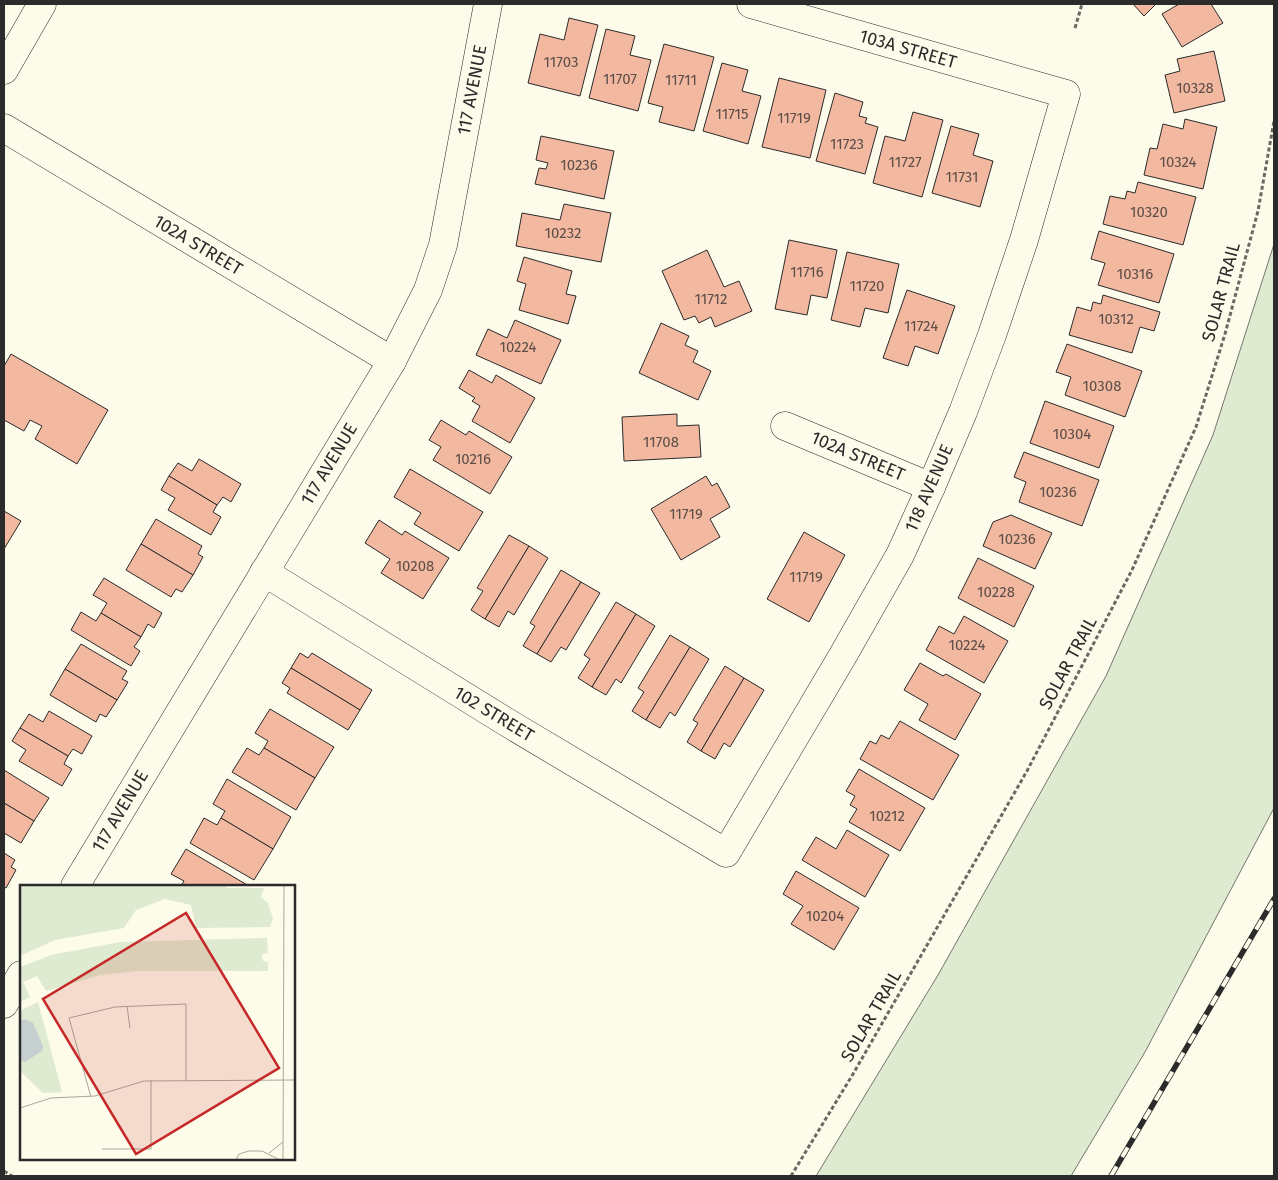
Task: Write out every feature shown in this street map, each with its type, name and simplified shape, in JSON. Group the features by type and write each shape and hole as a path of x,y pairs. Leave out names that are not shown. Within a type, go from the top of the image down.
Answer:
{"street":[{"path":"4,70 42,4"},
{"name":"117 AVENUE","path":"76,885 392,361 428,290 442,245 488,4"},
{"name":"103A STREET","path":"751,4 1066,94"},
{"name":"118 AVENUE","path":"726,853 900,555 931,487 963,412 992,335 1024,240 1066,94"},
{"name":"102A STREET","path":"4,128 392,361"},
{"name":"102A STREET","path":"785,426 931,487"},
{"name":"102 STREET","path":"264,572 508,723 726,853"},
{"path":"4,1004 20,977"}],"path":[{"path":"1075,28 1082,4"},
{"name":"SOLAR TRAIL","path":"791,1176 853,1074 1028,771 1132,570 1196,427 1225,334 1258,211 1274,121"},
{"path":"4,1171 12,1176"}],"green space":[{"path":"1274,244 1274,808 1145,1052 1071,1176 816,1176 938,975 1106,676 1213,435"}],"building":[{"path":"1133,4 1156,4 1144,16"},
{"path":"1179,4 1211,4 1223,23 1182,47 1162,14"},
{"path":"569,18 598,25 580,96 528,83 540,34 564,40"},
{"path":"606,29 635,36 630,55 651,60 638,111 589,98"},
{"path":"664,44 714,57 694,131 659,122 663,107 648,103"},
{"path":"1214,51 1225,101 1174,113 1165,75 1180,71 1177,59"},
{"path":"722,63 748,70 742,91 761,96 748,144 703,131"},
{"path":"779,78 826,90 810,158 762,147"},
{"path":"835,93 863,102 859,116 867,118 865,123 878,127 865,174 816,161"},
{"path":"913,112 943,120 922,197 873,183 885,136 905,141"},
{"path":"1185,119 1217,127 1203,189 1144,175 1150,148 1157,149 1163,124 1183,129"},
{"path":"951,126 979,134 973,155 993,161 980,207 932,193"},
{"path":"541,136 614,151 604,199 535,184 539,168 546,169 548,163 536,160"},
{"path":"1138,182 1196,197 1183,245 1103,224 1110,196 1125,199 1127,191 1135,193"},
{"path":"564,204 611,213 601,262 516,246 522,213 560,220"},
{"path":"1099,231 1174,254 1159,303 1098,285 1105,263 1091,259"},
{"path":"789,240 837,250 827,298 811,295 807,315 775,309"},
{"path":"707,250 724,287 739,281 752,311 715,327 711,317 699,323 695,316 684,320 662,271"},
{"path":"847,252 899,264 888,313 865,308 860,327 831,320"},
{"path":"524,257 572,271 566,294 576,296 568,324 519,310 526,284 517,281"},
{"path":"907,290 955,306 938,354 915,346 908,366 883,358"},
{"path":"1103,295 1160,312 1154,331 1140,327 1132,353 1069,335 1077,307 1091,311 1093,302 1101,304"},
{"path":"515,320 561,340 541,384 476,355 488,329 507,338"},
{"path":"661,323 689,336 685,345 698,351 693,362 711,371 698,400 639,373"},
{"path":"1067,344 1142,371 1125,417 1065,395 1071,377 1056,372"},
{"path":"11,354 108,410 77,464 35,439 42,426 30,420 24,431 4,420 4,366"},
{"path":"469,370 492,383 496,375 535,398 510,443 472,421 480,406 472,401 475,398 459,388"},
{"path":"1045,401 1114,426 1099,468 1030,443"},
{"path":"677,414 677,426 699,425 701,457 624,461 622,417"},
{"path":"441,420 466,435 469,431 512,457 490,494 433,460 441,447 429,440"},
{"path":"1024,452 1099,480 1082,526 1019,502 1026,482 1014,477"},
{"path":"199,459 241,484 231,502 223,497 217,505 169,476 178,463 192,471"},
{"path":"410,469 483,512 459,551 414,524 421,513 394,497"},
{"path":"169,476 217,505 213,512 221,517 211,535 168,510 175,498 161,490"},
{"path":"706,476 712,486 717,483 730,507 710,519 720,537 681,560 651,509"},
{"path":"4,511 21,521 4,549"},
{"path":"1011,515 1052,533 1035,569 983,546 993,522"},
{"path":"156,519 202,546 198,554 203,557 193,575 141,544"},
{"path":"379,520 402,535 405,531 449,558 423,599 381,573 390,559 365,543"},
{"path":"804,532 845,555 809,622 767,599"},
{"path":"509,535 529,546 485,619 471,610 483,591 477,588"},
{"path":"141,544 193,575 182,592 176,589 171,597 126,570"},
{"path":"529,546 548,558 514,615 508,611 499,627 485,619"},
{"path":"978,558 1034,586 1014,627 958,598"},
{"path":"561,570 581,582 537,654 523,646 535,626 530,623"},
{"path":"104,578 162,613 154,628 148,624 141,637 101,613 107,603 93,595"},
{"path":"581,582 600,593 566,650 561,647 551,662 537,654"},
{"path":"616,602 636,614 592,687 578,678 590,659 584,655"},
{"path":"81,612 96,621 101,613 141,637 134,647 140,651 131,666 71,630"},
{"path":"636,614 655,626 621,683 616,679 606,695 592,687"},
{"path":"964,616 1008,641 984,683 926,650 939,626 954,634"},
{"path":"670,635 690,647 646,720 632,711 644,692 638,688"},
{"path":"81,644 127,671 122,679 128,682 117,700 65,669"},
{"path":"690,647 709,659 675,716 670,712 660,728 646,720"},
{"path":"300,653 308,658 312,653 372,690 360,710 291,668"},
{"path":"920,663 943,676 946,674 981,694 955,740 919,720 928,704 904,690"},
{"path":"725,666 744,678 701,751 687,742 698,723 693,720"},
{"path":"291,668 360,710 348,730 287,693 290,688 282,683"},
{"path":"65,669 117,700 106,717 100,714 96,722 50,695"},
{"path":"744,678 764,690 730,747 724,743 715,759 701,751"},
{"path":"270,709 334,747 315,778 264,748 268,741 255,733"},
{"path":"49,711 92,736 82,754 73,749 68,756 20,728 29,714 43,722"},
{"path":"900,721 959,755 933,800 860,759 870,741 876,744 881,735 889,739"},
{"path":"20,728 68,756 64,764 72,769 62,786 19,761 26,750 12,741"},
{"path":"247,748 259,755 264,748 315,778 296,810 232,772"},
{"path":"859,769 925,808 900,851 849,822 857,809 850,805 855,796 846,791"},
{"path":"4,770 49,798 34,821 4,803"},
{"path":"227,779 291,817 273,849 221,818 225,811 213,804"},
{"path":"4,803 34,821 21,843 4,833"},
{"path":"204,818 217,825 221,818 273,849 254,880 190,843"},
{"path":"847,830 889,855 865,897 802,860 816,837 836,849"},
{"path":"186,849 247,885 182,885 184,881 171,874"},
{"path":"4,853 15,860 11,867 16,870 6,888 4,887"},
{"path":"796,871 859,908 834,950 791,924 803,906 783,894"}],"railway":[{"path":"1111,1176 1274,899"}]}
